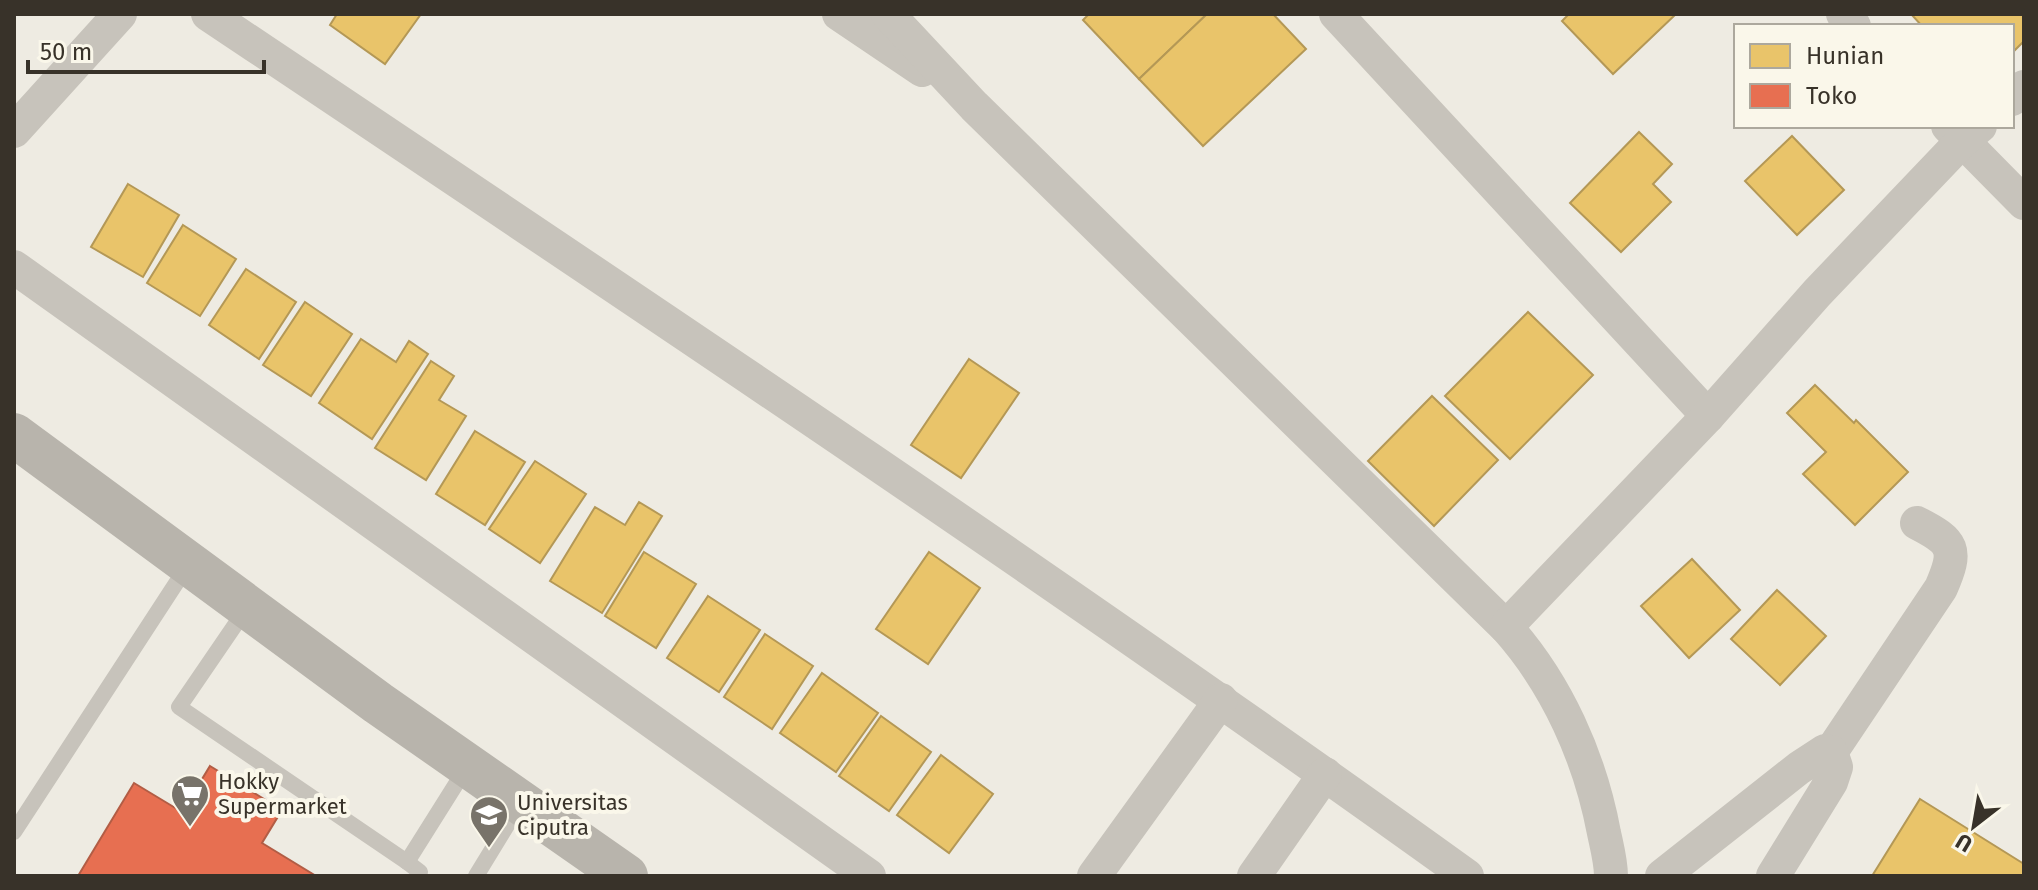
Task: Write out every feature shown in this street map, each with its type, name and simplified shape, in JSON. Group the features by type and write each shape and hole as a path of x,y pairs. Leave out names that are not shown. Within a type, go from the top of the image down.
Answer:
{"street":[{"path":"14,131 120,14"},
{"path":"208,14 846,440 1221,700 1467,876"},
{"path":"839,14 974,106"},
{"path":"888,14 974,106 1524,647 1549,685 1580,748 1600,812 1612,874"},
{"path":"1336,14 1708,416"},
{"path":"1506,627 1708,416 1963,131 2024,203"},
{"path":"14,267 869,876"},
{"path":"16,440 626,876"},
{"path":"1831,752 1941,588 1950,568 1950,544 1939,534 1917,523"},
{"path":"1094,876 1221,700"},
{"path":"1662,876 1799,768 1825,751 1831,752"},
{"path":"1773,876 1831,782 1836,767 1831,752"},
{"path":"1254,876 1325,774"}],"lane":[{"path":"14,832 188,564"},
{"path":"247,607 179,707 412,869 468,765"},
{"path":"476,876 521,803"}],"building: Hunian":[{"path":"337,14 421,14 385,64 330,25"},
{"path":"1089,14 1207,14 1139,79 1083,20"},
{"path":"1207,14 1273,14 1306,49 1203,146 1139,79"},
{"path":"1569,14 1676,14 1613,74 1562,21"},
{"path":"1911,14 2024,14 2024,41 2014,51 2014,24 1920,24"},
{"path":"1639,132 1672,164 1653,184 1671,202 1621,252 1570,203"},
{"path":"1792,136 1844,190 1797,235 1745,181"},
{"path":"128,184 179,215 143,277 91,247"},
{"path":"183,225 236,259 200,316 147,283"},
{"path":"246,269 296,302 259,359 209,325"},
{"path":"305,302 352,334 311,396 263,365"},
{"path":"1528,312 1593,375 1510,459 1445,396"},
{"path":"361,339 396,362 409,341 428,354 372,439 319,403"},
{"path":"969,359 1019,393 961,478 911,445"},
{"path":"431,361 454,376 439,400 466,416 426,480 375,448"},
{"path":"1815,385 1854,423 1856,420 1908,472 1855,525 1803,474 1826,452 1787,413"},
{"path":"1432,396 1498,460 1434,526 1368,461"},
{"path":"475,431 525,462 485,525 436,494"},
{"path":"535,461 586,494 540,563 489,529"},
{"path":"639,502 662,516 602,613 550,581 595,507 625,525"},
{"path":"644,552 696,584 656,648 605,616"},
{"path":"929,552 980,588 928,664 876,629"},
{"path":"1692,559 1740,610 1689,658 1641,606"},
{"path":"1777,590 1826,636 1780,685 1731,639"},
{"path":"708,596 760,630 719,692 667,658"},
{"path":"765,634 813,666 772,729 724,697"},
{"path":"822,673 878,713 836,772 780,733"},
{"path":"881,716 931,752 889,811 839,776"},
{"path":"941,755 993,794 949,853 897,815"},
{"path":"1920,799 2024,864 2024,876 1872,876"}],"building: Toko":[{"name":"Hokky Supermarket","path":"210,766 282,810 262,843 316,876 78,876 134,783 182,812"}],"place":[{"name":"Hokky Supermarket","path":"190,828"},
{"name":"Universitas Ciputra","path":"489,849"}]}
